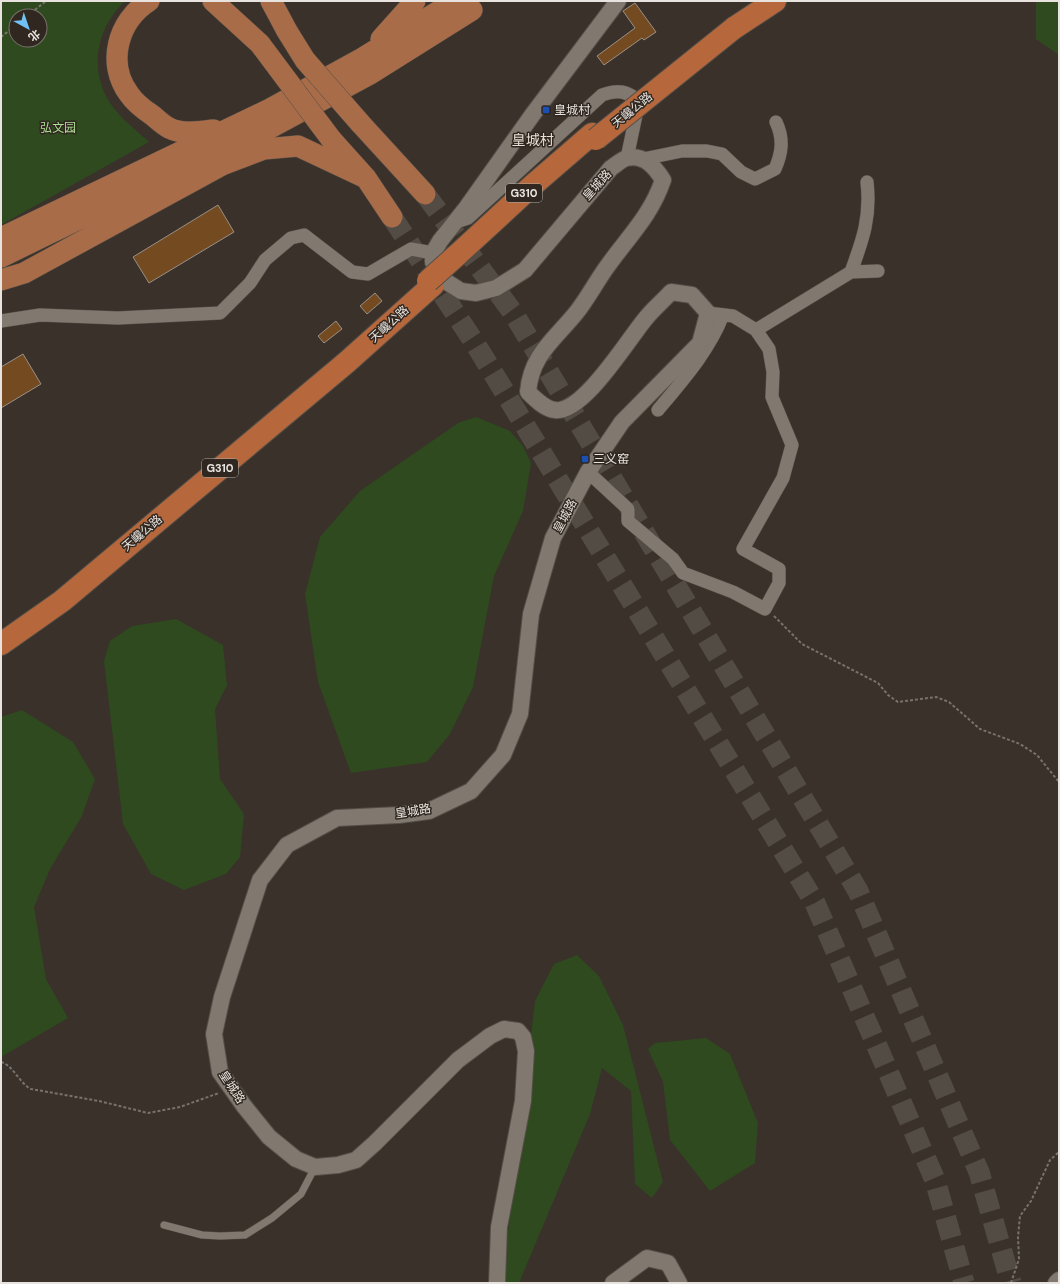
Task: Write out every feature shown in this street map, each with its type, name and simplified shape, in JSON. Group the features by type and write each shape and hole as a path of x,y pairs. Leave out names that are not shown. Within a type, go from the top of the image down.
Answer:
{"highway":[{"name":"天巉公路","path":"1,644 62,601 347,362 431,283 537,190 594,136 763,1"},
{"name":"天巉公路","path":"732,26 775,1"},
{"name":"天巉公路","path":"1,635 58,596 342,356 431,283"}],"main road":[{"path":"149,1 129,19 120,37 117,67 129,94 142,108 169,128 187,132 231,128"},
{"path":"213,1 260,44 331,139 366,178 392,216"},
{"path":"271,1 305,60 425,194"},
{"path":"1,238 270,109 366,67 415,1"},
{"path":"1,257 169,175 233,148 467,4"},
{"path":"1,280 24,272 222,165 264,149 298,146 316,153 366,178"}],"street":[{"path":"1,321 40,315 118,318 220,313 250,283 265,260 292,238 304,235 352,272 368,274 412,249 434,253 440,241 456,222 533,114 618,1"},
{"path":"456,222 468,218 602,94 612,91 622,91 639,101 627,158 643,159 682,151 707,151 722,154 741,172 755,179 775,169 782,153 780,130 776,122"},
{"name":"皇城路","path":"434,253 433,262 442,279 461,291 476,293 496,288 525,270 611,168 627,158"},
{"path":"588,472 628,509 628,521 673,559 683,573 733,592 766,608 779,583 779,569 744,550 783,478 792,445 772,397 773,372 769,349 756,330 733,316 708,313 692,295 671,292 646,318 595,385 582,398 564,409 555,410 539,403 528,392 529,377 538,356 576,312 608,265 645,218 656,199 663,180 656,168 643,159"},
{"path":"851,272 865,232 869,199 867,182"},
{"path":"756,330 851,272 878,271"},
{"name":"皇城路","path":"497,1283 500,1227 523,1101 526,1051 523,1037 518,1031 504,1028 458,1060 356,1160 338,1165 315,1167 296,1159 269,1137 231,1089 220,1072 214,1034 222,997 260,880 287,845 337,818 399,815 429,811 471,791 503,755 520,714 531,614 553,538 588,472 622,422 700,343 708,313"},
{"path":"658,410 688,374 715,335 724,315"},
{"path":"613,1283 647,1258 668,1263 679,1283"},
{"path":"1056,1283 1059,1280"}],"lane":[{"path":"164,1225 202,1235 246,1235 272,1218 301,1194 315,1167"}],"path":[{"path":"37,8 46,1"},
{"path":"766,608 802,644 878,683 888,695 898,702 936,697 949,702 980,729 1020,744 1037,755 1059,782"},
{"path":"1,1062 6,1063 23,1085 31,1089 99,1101 148,1113 180,1106 231,1089"},
{"path":"1011,1283 1019,1259 1018,1237 1020,1216 1031,1201 1050,1160 1059,1152"}],"green space":[{"name":"弘文园","path":"1,1 125,1 115,12 101,38 98,52 100,80 105,94 113,107 149,142 1,225"},
{"path":"1036,1 1059,1 1059,55 1036,39"},
{"path":"476,417 510,431 523,446 531,463 523,511 494,576 473,687 450,734 427,762 351,773 318,682 305,594 320,537 360,491 458,423"},
{"path":"176,619 223,645 227,685 215,709 220,779 244,814 240,857 226,874 184,890 151,874 123,824 104,661 110,641 132,626"},
{"path":"22,710 73,742 95,779 82,816 50,869 34,907 46,979 68,1018 1,1057 1,717"},
{"path":"577,955 599,976 623,1025 663,1182 652,1198 635,1184 631,1091 602,1068 590,1114 519,1283 502,1283 535,1001 554,964"},
{"path":"706,1038 730,1054 758,1123 755,1163 710,1191 670,1140 663,1082 648,1049 655,1043"}],"building":[{"path":"635,3 656,32 644,40 642,38 604,65 597,56 635,28 623,11"},
{"path":"218,205 234,232 149,283 133,257"},
{"path":"375,293 382,301 367,314 360,306"},
{"path":"336,321 342,329 324,343 318,336"},
{"path":"23,354 41,384 1,408 1,367"}],"tunnel":[{"path":"425,194 514,314 858,891 979,1172 1011,1283"},
{"path":"392,217 476,345 815,903 935,1180 964,1283"}],"place":[{"name":"皇城村","path":"546,110"},
{"name":"三义窑","path":"585,459"}],"district":[{"name":"皇城村","path":"533,140"}]}
